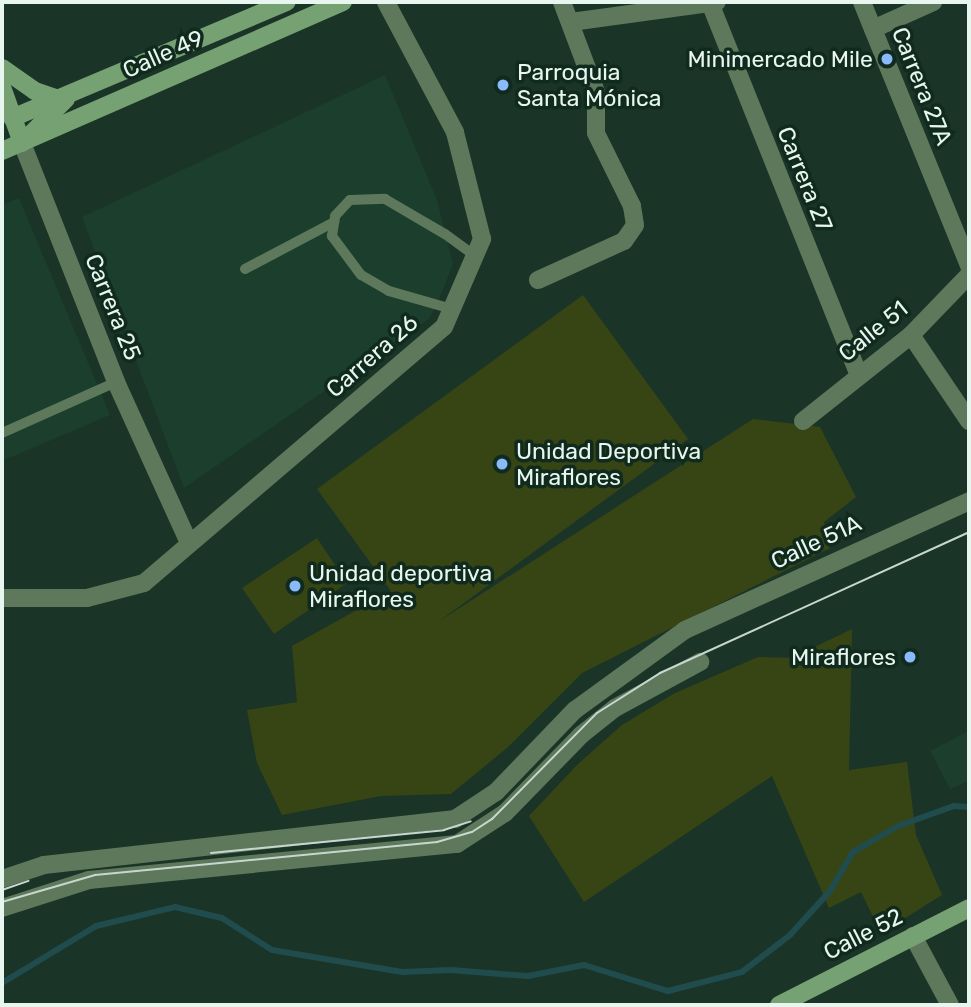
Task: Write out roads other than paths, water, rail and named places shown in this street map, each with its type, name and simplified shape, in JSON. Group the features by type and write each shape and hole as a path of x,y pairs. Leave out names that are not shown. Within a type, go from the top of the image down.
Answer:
{"main road":[{"name":"Calle 49","path":"12,118 286,2"},
{"name":"Calle 49","path":"2,151 344,2"},
{"path":"2,68 35,91 65,96"},
{"name":"Carrera 25","path":"2,87 22,143"},
{"path":"22,143 65,96"},
{"name":"Calle 52","path":"790,1003 969,908"}],"street":[{"name":"Carrera 26","path":"2,598 87,598 144,583 188,541 444,327 482,239 455,132 386,2"},
{"path":"538,280 624,241 635,225 632,206 596,132 596,92 562,2"},
{"path":"571,22 717,2"},
{"name":"Carrera 27A","path":"862,2 969,266"},
{"path":"873,29 933,2"},
{"name":"Carrera 27","path":"709,3 858,373"},
{"name":"Carrera 25","path":"22,143 116,383 188,541"},
{"name":"Calle 51","path":"803,421 858,373 911,335 969,275"},
{"path":"911,335 969,421"},
{"name":"Calle 51A","path":"2,880 44,865 455,819 496,792 575,710 685,630 969,501"},
{"path":"2,908 89,880 457,844 505,813 581,735 615,708 700,662"},
{"path":"913,936 950,1005"}],"lane":[{"path":"245,269 334,222 350,200 385,200 445,233 475,257"},
{"path":"334,222 332,236 361,275 389,291 452,309"},
{"path":"2,433 116,383"}],"waterway":[{"path":"2,983 96,926 175,907 222,918 272,950 402,972 451,970 528,976 584,965 668,991 742,972 790,935 830,891 853,852 898,826 954,806 969,807"}],"tram line":[{"path":"2,902 95,875 437,842 472,832 492,819 597,713 660,673 969,532"},
{"path":"211,853 444,830 471,821"},
{"path":"2,890 28,881"}],"place":[{"name":"Minimercado Mile","path":"887,59"},
{"name":"Parroquia Santa Mónica","path":"503,85"},
{"name":"Unidad Deportiva Miraflores","path":"502,464"},
{"name":"Unidad deportiva Miraflores","path":"295,586"},
{"name":"Miraflores","path":"910,657"}]}
